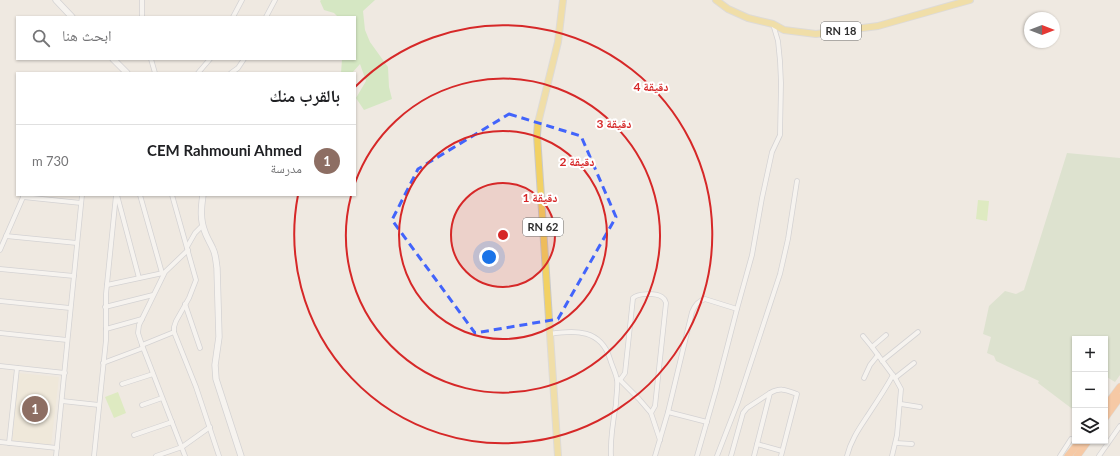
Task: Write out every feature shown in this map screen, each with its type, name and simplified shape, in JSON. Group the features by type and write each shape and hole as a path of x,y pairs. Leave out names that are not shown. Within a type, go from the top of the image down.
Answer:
{"highway":[{"path":"1108,403 1120,387"},
{"path":"1108,414 1120,398"},
{"path":"1068,456 1078,444"},
{"path":"1077,456 1086,444"}],"main road":[{"name":"RN 62","path":"558,456 537,135 538,123 558,42 563,0"},
{"name":"RN 18","path":"716,0 728,9 748,18 773,24 784,30 816,34 878,26 970,0"}],"street":[{"path":"56,0 71,16"},
{"path":"142,0 142,16"},
{"path":"234,16 242,0"},
{"path":"267,16 275,0"},
{"path":"697,456 754,248 762,198 772,152 780,135 780,62 778,42 773,24"},
{"path":"114,60 126,72"},
{"path":"151,60 155,72"},
{"path":"199,72 209,60"},
{"path":"232,72 242,64 244,60"},
{"path":"717,456 738,402 780,274 788,239 797,180"},
{"path":"0,250 23,196 81,202"},
{"path":"56,456 82,196"},
{"path":"117,196 139,278"},
{"path":"94,456 106,340 105,307 117,196"},
{"path":"140,196 163,273"},
{"path":"172,196 196,280 176,321 174,332 210,427 219,456"},
{"path":"203,196 201,215 205,233 214,250 217,268 219,331 215,365 216,379 241,456"},
{"path":"185,456 142,346 138,330 163,273 188,248 195,233 203,225"},
{"path":"6,236 77,243"},
{"path":"0,269 74,276"},
{"path":"107,285 163,273"},
{"path":"618,380 625,373 633,298 635,295 640,294 658,295 664,298 666,303 655,406 651,413"},
{"path":"105,307 154,295"},
{"path":"655,456 668,412 695,305 700,300 705,299 737,309"},
{"path":"0,301 70,308"},
{"path":"185,304 200,348"},
{"path":"106,329 142,319"},
{"path":"104,363 174,332"},
{"path":"550,334 576,332 590,335 597,338 606,349 618,380 611,456"},
{"path":"882,361 918,332"},
{"path":"0,333 67,340"},
{"path":"872,347 886,335"},
{"path":"863,336 894,376 901,389 901,404 896,443 892,456"},
{"path":"864,378 870,365 878,355"},
{"path":"847,456 855,434 883,391 894,376 914,363"},
{"path":"0,366 65,373"},
{"path":"9,443 17,368"},
{"path":"122,384 153,374"},
{"path":"618,380 639,399 651,413 660,440"},
{"path":"730,456 743,413 747,408 775,391 782,389 797,394 781,456"},
{"path":"754,456 770,394"},
{"path":"142,405 162,398"},
{"path":"62,401 99,404"},
{"path":"901,404 920,407"},
{"path":"668,412 707,422"},
{"path":"134,435 172,422"},
{"path":"1098,456 1120,426"},
{"path":"156,456 182,447 210,427"},
{"path":"1115,432 1120,435"},
{"path":"1060,456 1071,439"},
{"path":"0,442 57,448"},
{"path":"896,443 912,444"},
{"path":"757,444 782,451"}],"highlighted area":[{"path":"509,114 581,136 616,217 558,319 475,333 392,220 418,169"}],"shaded area":[{"path":"19,373 59,377 51,446 12,442"}],"green space":[{"path":"375,0 363,11 365,30 370,42 388,67 389,87 392,99 364,110 356,98 366,81 360,64 353,72 341,72 342,60 356,60 356,16 337,16 334,13 324,10 320,1"},
{"path":"1067,153 1120,158 1120,375 1115,382 1108,378 1108,336 1072,336 1072,409 1038,383 1039,381 996,361 994,356 987,353 991,337 983,334 989,306 1005,291 1016,294 1024,290"},
{"path":"978,200 989,201 987,221 976,219"},
{"path":"118,392 126,413 114,418 105,397"}],"place":[{"name":"CEM Rahmouni Ahmed","path":"35,409"}]}
